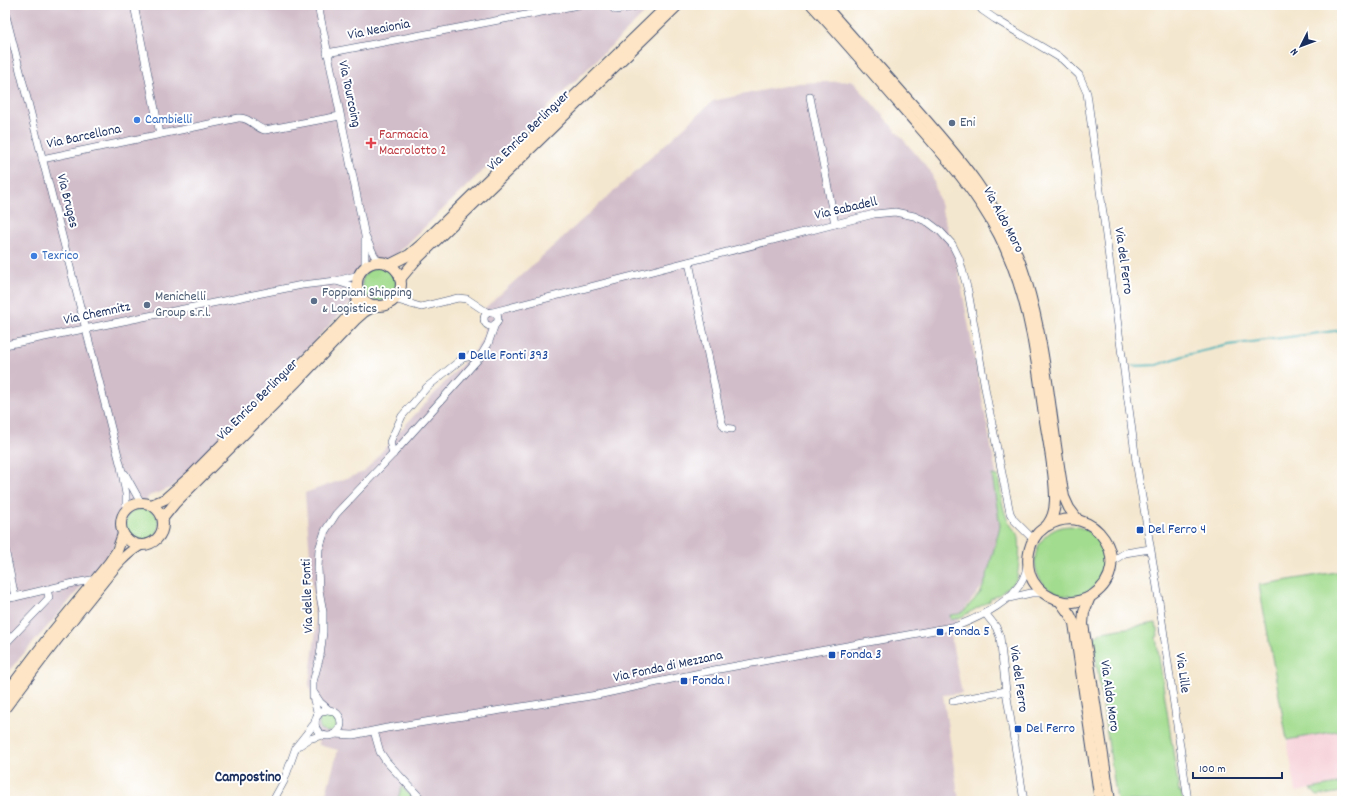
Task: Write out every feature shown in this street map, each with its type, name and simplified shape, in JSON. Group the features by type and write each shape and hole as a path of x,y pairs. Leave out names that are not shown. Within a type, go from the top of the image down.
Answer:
{"main road":[{"name":"Via Enrico Berlinguer","path":"126,510 134,505 146,504 165,498 192,475 351,313 359,291 357,281 362,271 370,264 384,264 409,255 423,243 668,5"},
{"name":"Via Enrico Berlinguer","path":"400,279 416,260 678,5"},
{"name":"Via Aldo Moro","path":"812,5 945,155 971,188 999,236 1028,315 1036,359 1054,480 1055,501 1052,517 1047,526"},
{"name":"Via Aldo Moro","path":"824,5 952,150 986,196 1006,231 1026,279 1035,313 1044,357 1064,497 1069,508 1078,520"},
{"path":"384,264 396,271 400,279 397,295"},
{"path":"359,291 367,302 376,305"},
{"name":"Via Enrico Berlinguer","path":"163,518 355,320 364,312 376,305 386,304 397,295"},
{"path":"5,708 57,638 126,555 139,546 149,545 158,540 163,531 163,518 159,511 146,504"},
{"path":"5,695 51,634 115,555 123,534 121,522 126,510"},
{"name":"Via Aldo Moro","path":"1064,519 1078,520 1092,525 1105,538 1109,548 1111,562 1109,573 1100,590 1090,597 1078,601 1060,601 1043,593 1032,578 1028,559 1030,547 1038,533 1054,522 1064,519"},
{"path":"123,534 128,540 139,546"},
{"name":"Via Aldo Moro","path":"1090,597 1084,612 1083,624 1110,801"},
{"name":"Via Aldo Moro","path":"1060,601 1074,623 1100,801"}],"street":[{"path":"134,5 160,134"},
{"name":"Via Tourcoing","path":"318,5 365,236 374,255 384,264"},
{"name":"Via Neaionia","path":"327,53 578,5"},
{"path":"612,5 616,10 641,5"},
{"name":"Via del Ferro","path":"978,5 982,10 995,19 1062,59 1079,75 1086,92 1136,461 1150,548"},
{"name":"Via Bruges","path":"5,12 121,467 126,494 126,510"},
{"path":"810,97 835,224"},
{"name":"Via Barcellona","path":"42,159 238,118 247,119 261,129 265,130 340,116"},
{"name":"Via Sabadell","path":"491,318 507,310 874,214 895,212 914,216 928,222 940,231 952,244 959,258 968,290 987,399 1010,513 1014,520 1034,540"},
{"name":"Via Tourcoing","path":"362,271 365,236"},
{"path":"689,262 722,423 725,428 732,429"},
{"name":"Via Chemnitz","path":"5,346 291,288 336,281 362,271"},
{"name":"Via Chemnitz","path":"336,281 359,291"},
{"path":"397,295 418,307 424,307 462,298 467,299 491,318"},
{"name":"Via delle Fonti","path":"273,801 284,781 296,747 316,723 318,715 313,697 313,682 320,656 323,632 323,612 319,590 318,568 319,549 325,531 336,514 393,454 480,357 486,348 492,333 491,318"},
{"path":"393,454 390,442 402,416 426,387 463,358 469,356 480,357"},
{"name":"Via Bruges","path":"121,467 146,504"},
{"path":"1109,548 1124,553"},
{"path":"1111,562 1124,553 1150,548"},
{"name":"Via Lille","path":"1150,548 1188,801"},
{"path":"5,549 15,597"},
{"path":"985,613 1007,599 1020,584 1026,573 1028,559"},
{"path":"5,599 97,578"},
{"path":"5,644 49,598 47,589"},
{"path":"1007,599 1031,593 1043,593"},
{"name":"Via del Ferro","path":"985,613 996,627 1000,637 1006,691 1024,801"},
{"name":"Via Fonda di Mezzana","path":"334,734 353,735 597,695 714,670 957,626 985,613"},
{"path":"296,747 309,739 334,734 338,732 341,725 338,715 333,710 329,710 320,702 313,691"},
{"path":"953,701 1006,691"},
{"path":"318,715 321,712 329,710"},
{"path":"316,723 318,730 323,735"},
{"path":"341,725 353,735"},
{"path":"374,731 380,752 423,801"},
{"path":"1337,801 1342,800"}],"shaded area":[{"path":"5,5 653,5 401,250 206,455 171,488 149,496 113,548 5,675"},
{"path":"853,81 931,172 957,263 1005,522 985,583 960,615 950,633 962,693 943,695 959,801 324,801 338,750 319,745 309,683 316,630 305,493 364,472 477,348 485,333 484,309 713,101 798,83"},
{"path":"1342,730 1342,783 1296,792 1287,740"}],"green space":[{"path":"379,267 391,272 396,284 391,296 379,301 367,296 362,284 367,272"},
{"path":"992,475 998,476 1001,497 1007,519 1018,534 1019,538 1019,564 1016,580 999,595 990,599 990,601 961,617 951,620 950,615 959,614 966,609 981,592 986,579 1000,526"},
{"path":"142,508 154,513 159,525 154,537 142,542 130,537 125,525 130,513"},
{"path":"1070,526 1083,529 1095,536 1102,548 1105,561 1102,574 1095,586 1083,593 1070,596 1057,593 1045,586 1038,574 1035,561 1038,548 1045,536 1057,529"},
{"path":"1342,571 1342,730 1287,740 1259,585"},
{"path":"1156,623 1158,636 1156,637 1179,792 1181,792 1183,801 1117,801 1093,639 1102,632"},
{"path":"328,714 334,717 337,723 334,729 328,732 322,729 319,723 322,717"},
{"path":"1342,783 1342,792 1317,796 1311,789"},
{"path":"402,787 403,788 415,801 397,801"}],"waterway":[{"path":"1134,366 1157,365 1186,355 1229,345 1342,330"}],"place":[{"name":"Cambielli","path":"137,120"},
{"name":"Eni","path":"952,123"},
{"name":"Farmacia Macrolotto 2","path":"371,143"},
{"name":"Texrico","path":"34,256"},
{"name":"Foppiani Shipping & Logistics","path":"314,301"},
{"name":"Menichelli Group s.r.l.","path":"147,305"},
{"name":"Delle Fonti 393","path":"462,356"},
{"name":"Del Ferro 4","path":"1140,530"},
{"name":"Fonda 5","path":"940,632"},
{"name":"Fonda 3","path":"832,655"},
{"name":"Fonda 1","path":"684,681"},
{"name":"Del Ferro","path":"1018,729"}],"district":[{"name":"Campostino","path":"248,778"}]}
